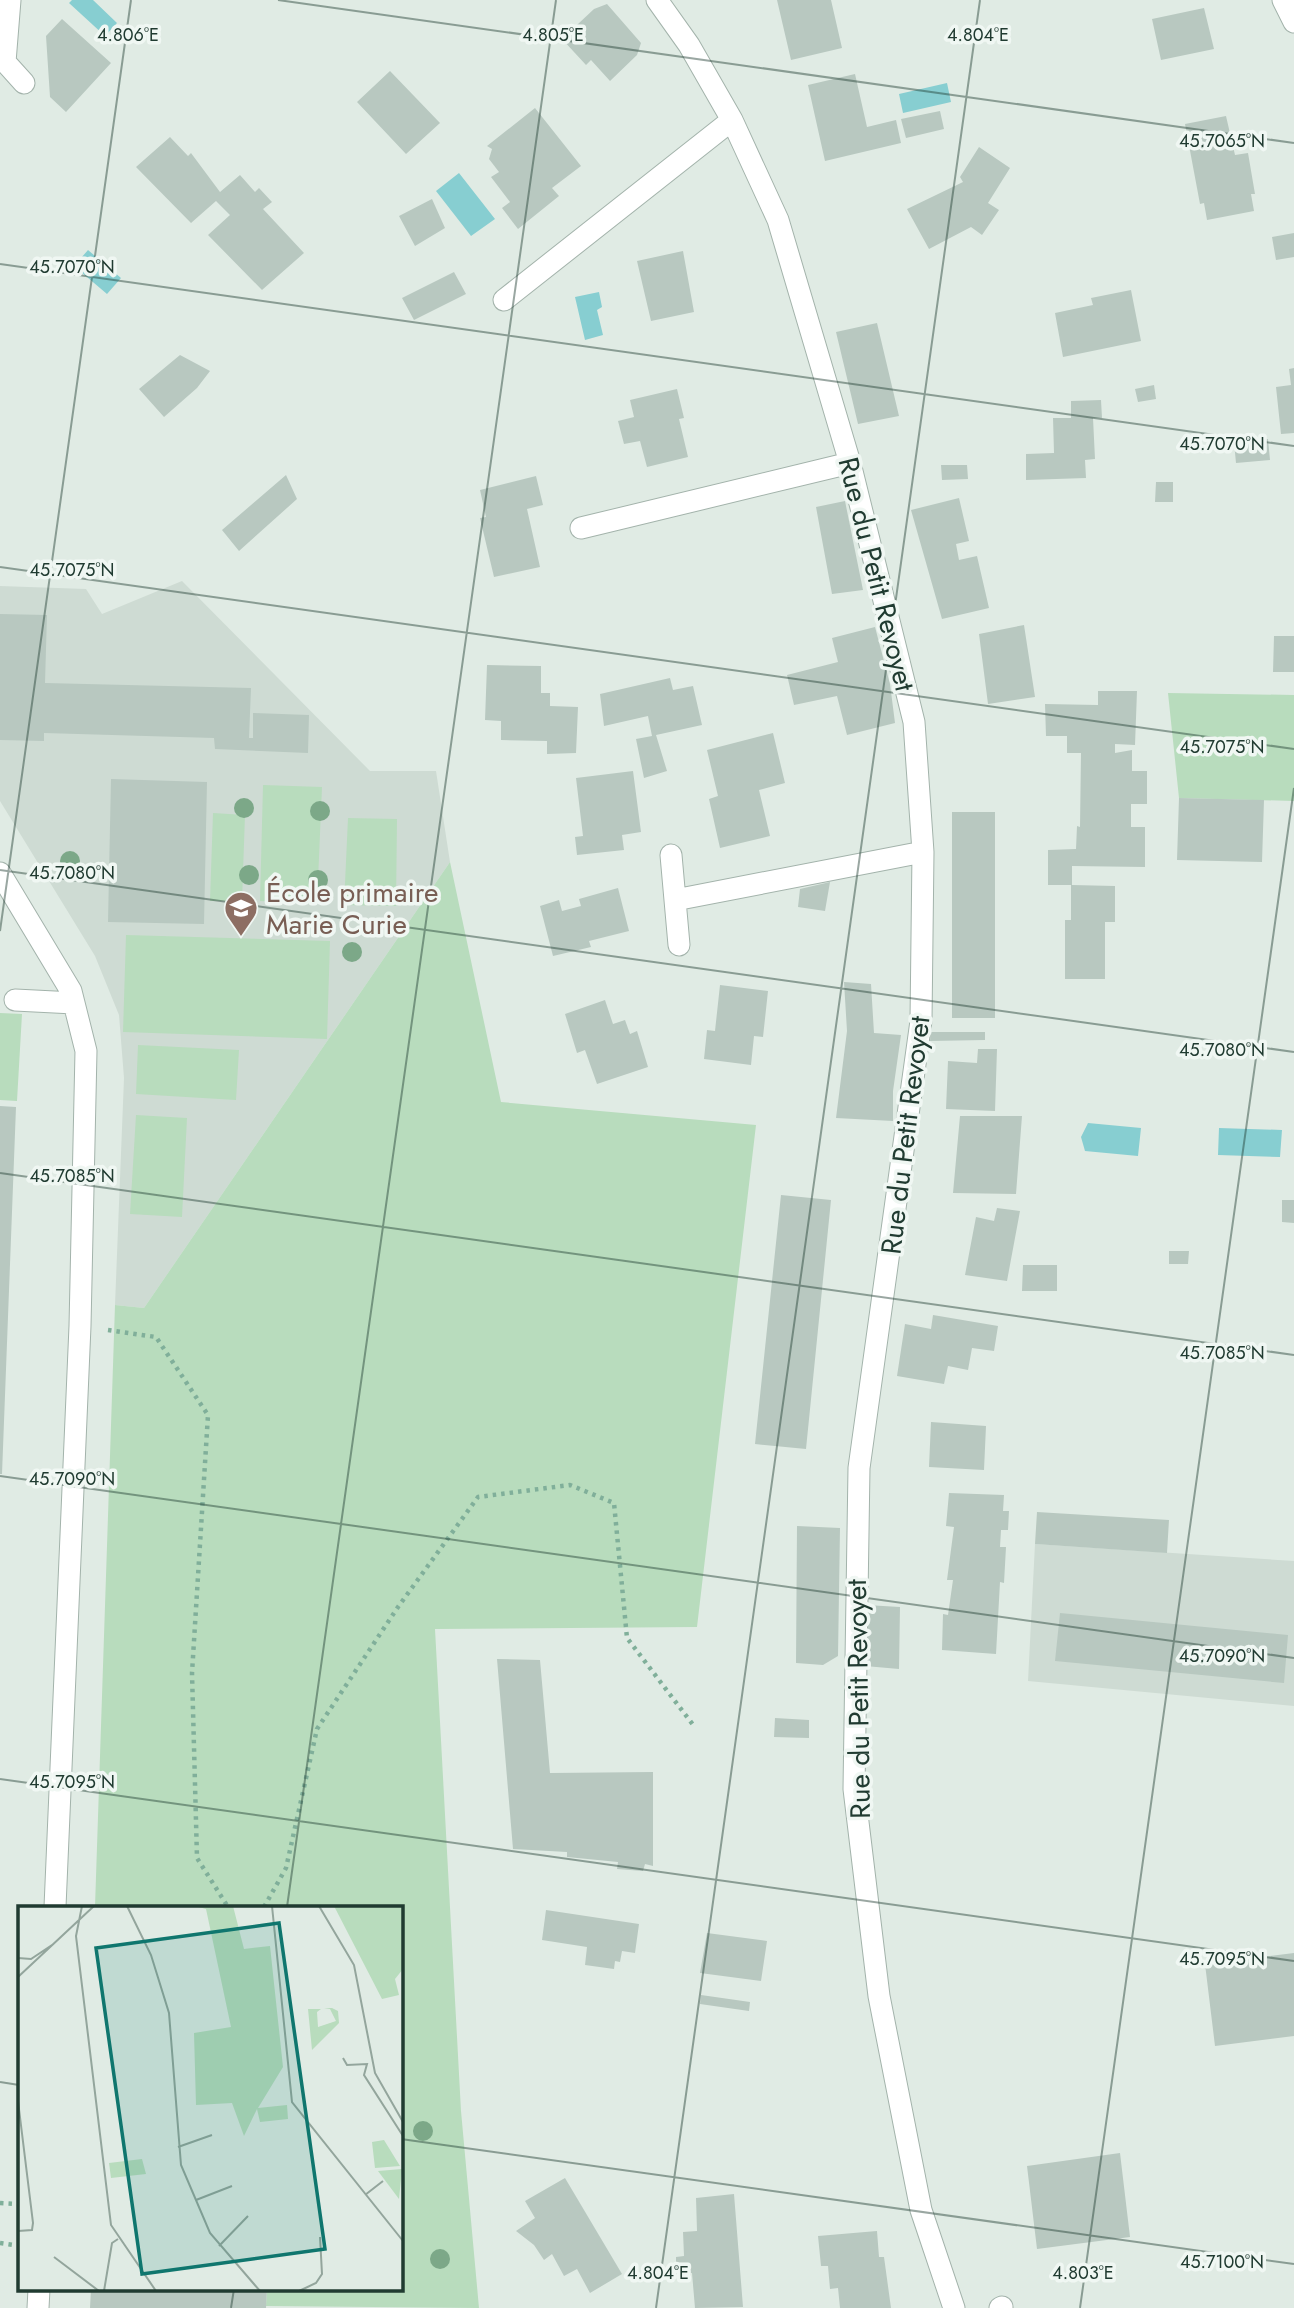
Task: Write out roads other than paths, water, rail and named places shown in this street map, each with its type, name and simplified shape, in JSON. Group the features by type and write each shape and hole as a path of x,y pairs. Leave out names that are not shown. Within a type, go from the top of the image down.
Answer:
{"street":[{"path":"10,0 5,62 24,83"},
{"name":"Rue du Petit Revoyet","path":"657,0 689,45 732,120 779,220 850,463 914,722 923,852 921,1021 859,1468 854,1789 879,1996 921,2210 954,2308"},
{"path":"1283,0 1294,22"},
{"path":"505,300 732,120"},
{"path":"581,528 850,463"},
{"path":"675,900 923,852"},
{"path":"671,855 679,945"},
{"path":"0,873 71,991 86,1051 79,1326 55,1906"},
{"path":"15,1000 74,1003"},
{"path":"38,2308 39,2290"}],"water":[{"path":"72,0 93,0 117,23 105,36 69,3"},
{"path":"947,83 951,102 903,113 899,94"},
{"path":"459,173 495,219 471,236 436,191"},
{"path":"88,250 121,278 107,294 74,266"},
{"path":"599,292 602,307 597,310 603,335 585,340 575,297"},
{"path":"1088,1123 1141,1128 1138,1156 1085,1151 1081,1137"},
{"path":"1219,1128 1282,1130 1280,1157 1218,1155"}],"place":[{"name":"École primaire Marie Curie","path":"241,938"}]}
